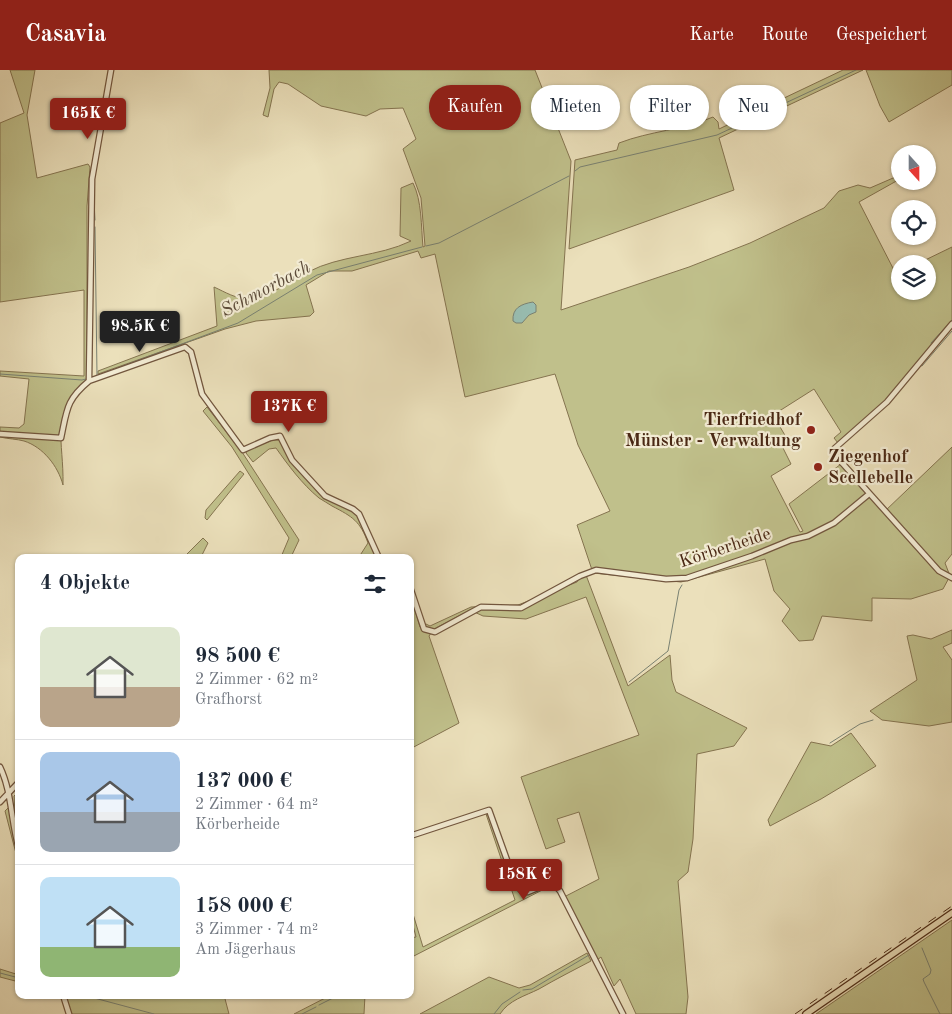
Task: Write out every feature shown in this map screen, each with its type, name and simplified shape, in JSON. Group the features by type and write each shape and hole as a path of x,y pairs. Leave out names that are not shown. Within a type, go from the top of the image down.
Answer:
{"main road":[{"path":"806,1014 952,913"}],"street":[{"path":"89,382 90,212 94,164 111,70"},
{"path":"952,324 887,402 833,451 939,571 952,578"},
{"path":"0,434 61,438 67,407 71,399 76,392 89,382 185,347 191,352 202,394 243,450 270,438 280,436 292,460 325,496 360,514 377,554"},
{"name":"Körberheide","path":"414,600 424,630 435,632 481,607 522,608 580,576 596,570 666,579 687,578 752,556 791,540 808,536 834,523 869,494"},
{"path":"0,767 5,778 15,834"},
{"path":"0,802 15,786"},
{"path":"414,835 489,810 516,885 523,892 528,892 552,882 560,892 623,1014"},
{"path":"64,999 69,1014"}],"green space":[{"path":"10,70 35,70 27,115 37,178 88,164 90,167 87,206 87,381 67,406 63,417 61,441 63,485 49,458 37,448 24,441 0,437 0,427 19,428 24,424 29,379 0,376 0,371 84,376 84,290 0,302 0,123 24,113"},
{"path":"269,70 535,70 541,85 531,85 531,130 559,130 571,161 561,310 689,267 750,243 824,208 839,191 858,185 870,188 891,179 891,184 859,202 891,264 891,300 936,300 936,255 952,247 952,322 883,403 838,443 834,438 841,432 814,389 773,415 786,437 780,442 791,464 771,476 800,532 803,531 789,504 841,464 885,511 952,447 952,554 945,563 950,576 943,589 911,599 872,598 872,621 822,616 813,640 799,641 782,621 790,609 774,591 765,559 681,582 593,573 577,525 610,511 578,445 555,374 465,397 435,254 421,258 418,251 352,271 329,271 306,285 314,312 310,316 256,321 225,329 98,374 98,371 217,326 214,287 240,298 256,298 272,292 320,266 385,250 411,241 400,236 401,188 413,183 421,214 423,247 425,246 421,198 403,149 416,139 403,108 380,109 366,116 321,106 288,84 279,82 274,89 268,117 263,115 270,88"},
{"path":"843,70 863,70 787,106 787,97"},
{"path":"866,70 952,70 952,85 889,122 880,106"},
{"path":"713,117 718,122 719,130 736,130 719,138 734,190 569,249 575,160 617,150 619,143 669,130 709,130 709,118"},
{"path":"207,407 242,452 299,540 292,554 282,554 289,538 232,447 203,411"},
{"path":"273,440 279,440 291,460 324,497 358,515 376,554 361,554 368,543 362,529 355,520 313,493 276,448 269,449 253,462 246,453 247,450"},
{"path":"240,471 244,474 207,520 205,518 206,510"},
{"path":"203,538 208,543 202,554 187,554"},
{"path":"586,575 628,686 670,655 672,680 676,692 747,728 734,746 697,754 693,839 688,872 678,881 688,997 686,1014 636,1014 620,979 614,986 601,957 597,960 564,897 599,879 579,812 557,819 565,842 546,849 521,777 639,735 586,597 526,619 483,616 470,610 434,629 429,636 459,723 414,747 414,607 420,627 426,624 430,626 471,607 518,605 577,582 579,578"},
{"path":"952,630 952,643 943,647 952,660 952,722 929,726 882,720 870,711 917,680 907,636 913,635 931,639"},
{"path":"851,733 876,766 821,799 770,826 768,820 811,742 831,746"},
{"path":"9,807 15,850 5,811"},
{"path":"488,813 491,818 514,884 518,889 522,892 530,893 549,884 552,885 414,956 414,937 416,937 414,917 423,947 515,900 486,814"},
{"path":"952,920 952,1014 816,1014"},
{"path":"587,953 591,961 523,996 508,1005 500,1014 420,1014 489,977 519,988 530,985"},
{"path":"0,969 15,974 15,981 0,977"},
{"path":"66,999 225,999 229,1014 71,1014"},
{"path":"323,999 365,999 364,1014 294,1014"}],"water":[{"path":"533,302 536,305 536,312 529,315 522,323 513,321 514,313 518,307"}],"waterway":[{"name":"Schmorbach","path":"575,171 580,167 717,135 856,70"},
{"name":"Schmorbach","path":"426,246 439,243 569,176"},
{"path":"94,200 95,220"},
{"path":"95,227 97,375"},
{"name":"Schmorbach","path":"96,376 238,323 317,275 422,247"},
{"path":"931,343 952,320"},
{"path":"922,366 952,331"},
{"name":"Schmorbach","path":"0,374 86,379"},
{"path":"629,682 668,651 679,590 682,585"},
{"path":"830,743 860,724 873,720"},
{"path":"922,948 931,970 930,974 923,979 940,1014"},
{"path":"523,990 532,989 589,955"},
{"path":"0,973 15,977"},
{"path":"494,1014 502,1004 520,992"},
{"path":"98,999 154,1014"},
{"path":"319,1005 331,999"},
{"path":"302,1014 316,1007"}],"railway":[{"path":"795,1014 952,906"}],"place":[{"name":"Tierfriedhof Münster - Verwaltung","path":"811,430"},
{"name":"Ziegenhof Scellebelle","path":"818,467"}]}
